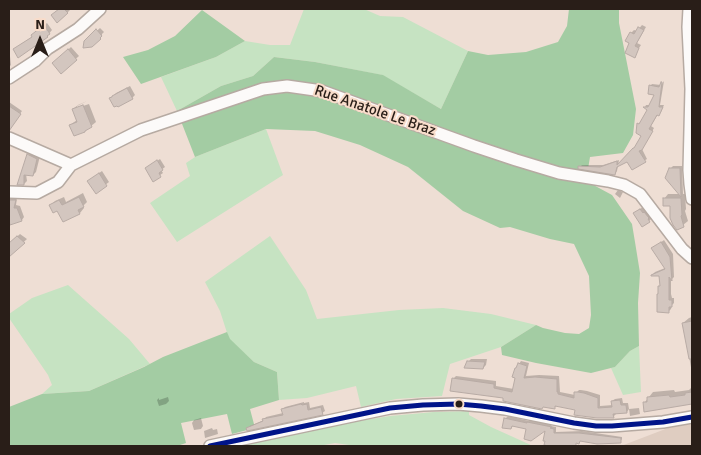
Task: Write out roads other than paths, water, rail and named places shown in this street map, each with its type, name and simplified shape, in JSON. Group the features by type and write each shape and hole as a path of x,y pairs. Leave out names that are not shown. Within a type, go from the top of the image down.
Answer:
{"street":[{"path":"9,78 47,49 78,29 100,9"},
{"path":"689,9 691,89 689,170 692,199"},
{"name":"Rue Anatole Le Braz","path":"72,165 141,130 263,89 287,86 322,91 516,160 559,173 624,185 640,194 682,249 692,258"},
{"path":"9,138 72,165 58,182 37,193 9,192"},
{"path":"210,446 390,408 423,405 458,404 481,406 596,426 663,422 692,417"}]}
